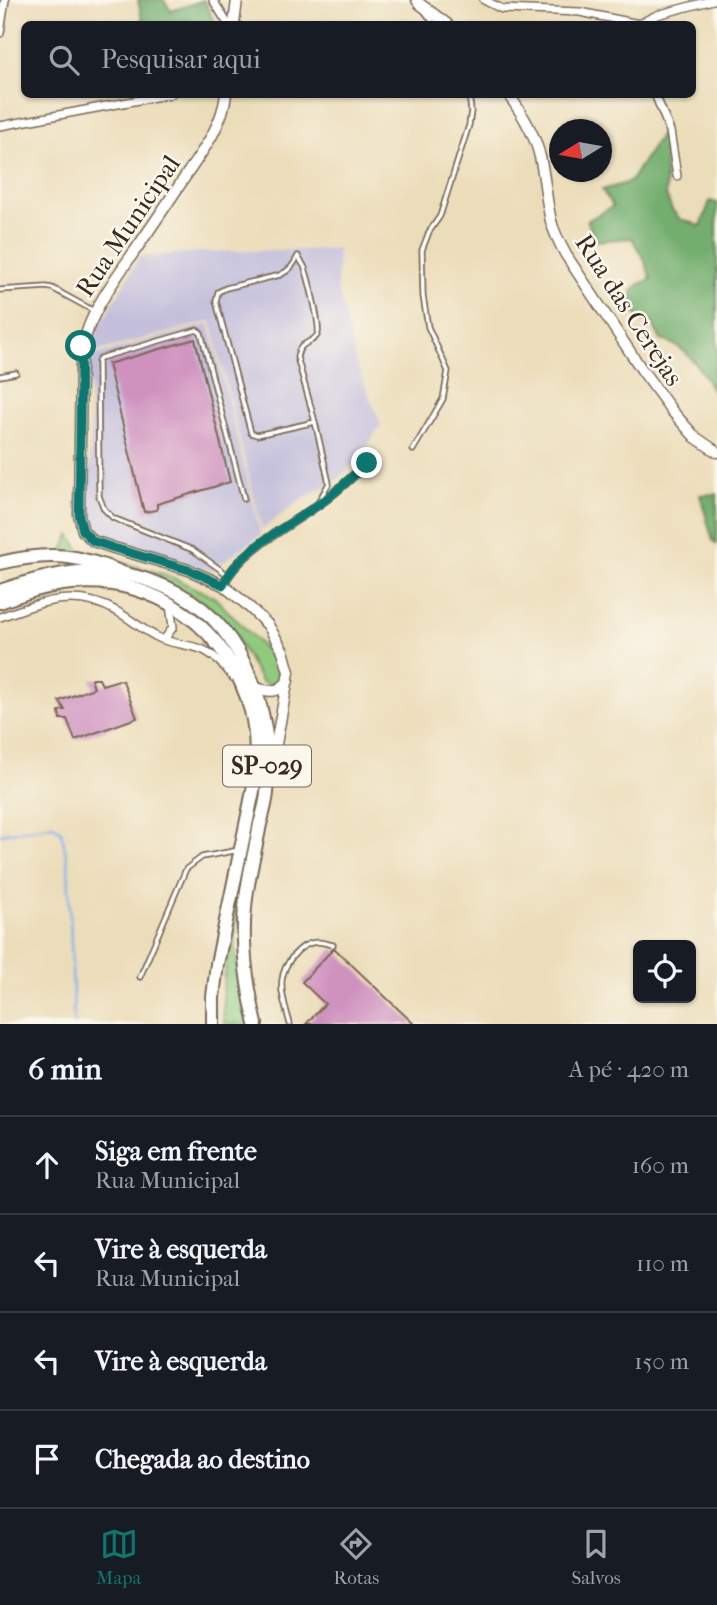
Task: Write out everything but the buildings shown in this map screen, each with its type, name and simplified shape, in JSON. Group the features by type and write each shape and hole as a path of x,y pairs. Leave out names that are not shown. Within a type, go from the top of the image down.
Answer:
{"highway":[{"path":"0,563 51,555 87,560 125,574"},
{"name":"SP-029","path":"0,591 57,574 88,571 125,574 155,582 193,602 226,633 239,654 248,688 256,762 253,791 217,964 214,1020"},
{"name":"SP-029","path":"0,602 34,589 70,583 93,582 125,586 143,592 170,603 191,617 228,657 248,688 261,715 267,743 267,794 249,878 243,929 244,958 256,1024"}],"main road":[{"path":"234,21 237,0"},
{"path":"422,1 444,21"},
{"name":"Rua Municipal","path":"226,98 217,125 204,150 114,281 86,331 81,346 79,515 83,531 89,538 189,570 223,585 268,625 283,651 289,681 267,794"},
{"name":"Rua das Cerejas","path":"511,98 535,140 551,222 566,255 672,411 695,437 717,452"},
{"path":"248,688 277,691 289,681"}],"street":[{"path":"0,33 4,4 15,0"},
{"path":"213,0 226,21"},
{"path":"484,0 502,9 580,12 624,21"},
{"path":"645,21 657,15 713,0"},
{"path":"0,126 150,98"},
{"path":"657,98 670,131 677,176"},
{"path":"223,585 242,559 330,496 367,463"},
{"path":"0,617 44,602 66,598 108,607 148,633 164,640 202,649 248,688"},
{"path":"164,640 173,626 170,603"}],"lane":[{"path":"422,1 432,21"},
{"path":"413,450 443,399 449,372 428,327 421,258 424,242 442,210 469,125 469,98"},
{"path":"315,422 257,435 251,433 216,301 218,292 226,288 288,271 298,256 307,275 318,334 304,343 298,350 297,357 315,422 329,483 316,506"},
{"path":"0,290 52,288 96,312"},
{"path":"228,575 193,550 113,518 104,509 99,496 100,358 197,330 201,333 244,499"},
{"path":"0,376 16,373"},
{"path":"140,977 186,869 202,857 241,850"},
{"path":"290,1024 282,981 288,962 298,950 315,942 333,945"}],"shaded area":[{"path":"338,249 337,285 356,363 381,425 361,456 338,479 296,503 262,530 211,321 90,353 94,336 140,257 198,252"},
{"path":"209,324 261,535 211,570 93,533 87,522 91,442 89,357"}],"green space":[{"path":"138,0 164,0 171,11 204,0 214,21 192,19 142,21"},
{"path":"664,129 666,195 672,210 681,220 701,226 710,201 717,203 717,364 712,372 717,381 717,395 686,354 675,345 661,340 652,322 639,320 632,304 633,291 651,279 645,261 632,238 596,241 587,221 613,206 602,190 630,182"},
{"path":"717,494 717,544 713,541 700,495"},
{"path":"70,535 80,551 167,575 214,597 274,658 278,671 274,684 268,685 261,681 237,639 207,604 166,581 63,551"},
{"path":"239,889 235,950 241,1000 248,1024 224,1024 223,985"}],"waterway":[{"path":"0,834 53,825 61,831 68,863 74,1024"}],"route":[{"path":"81,346 79,515 83,531 93,541 189,570 223,585 242,559 330,496 367,463"}]}
